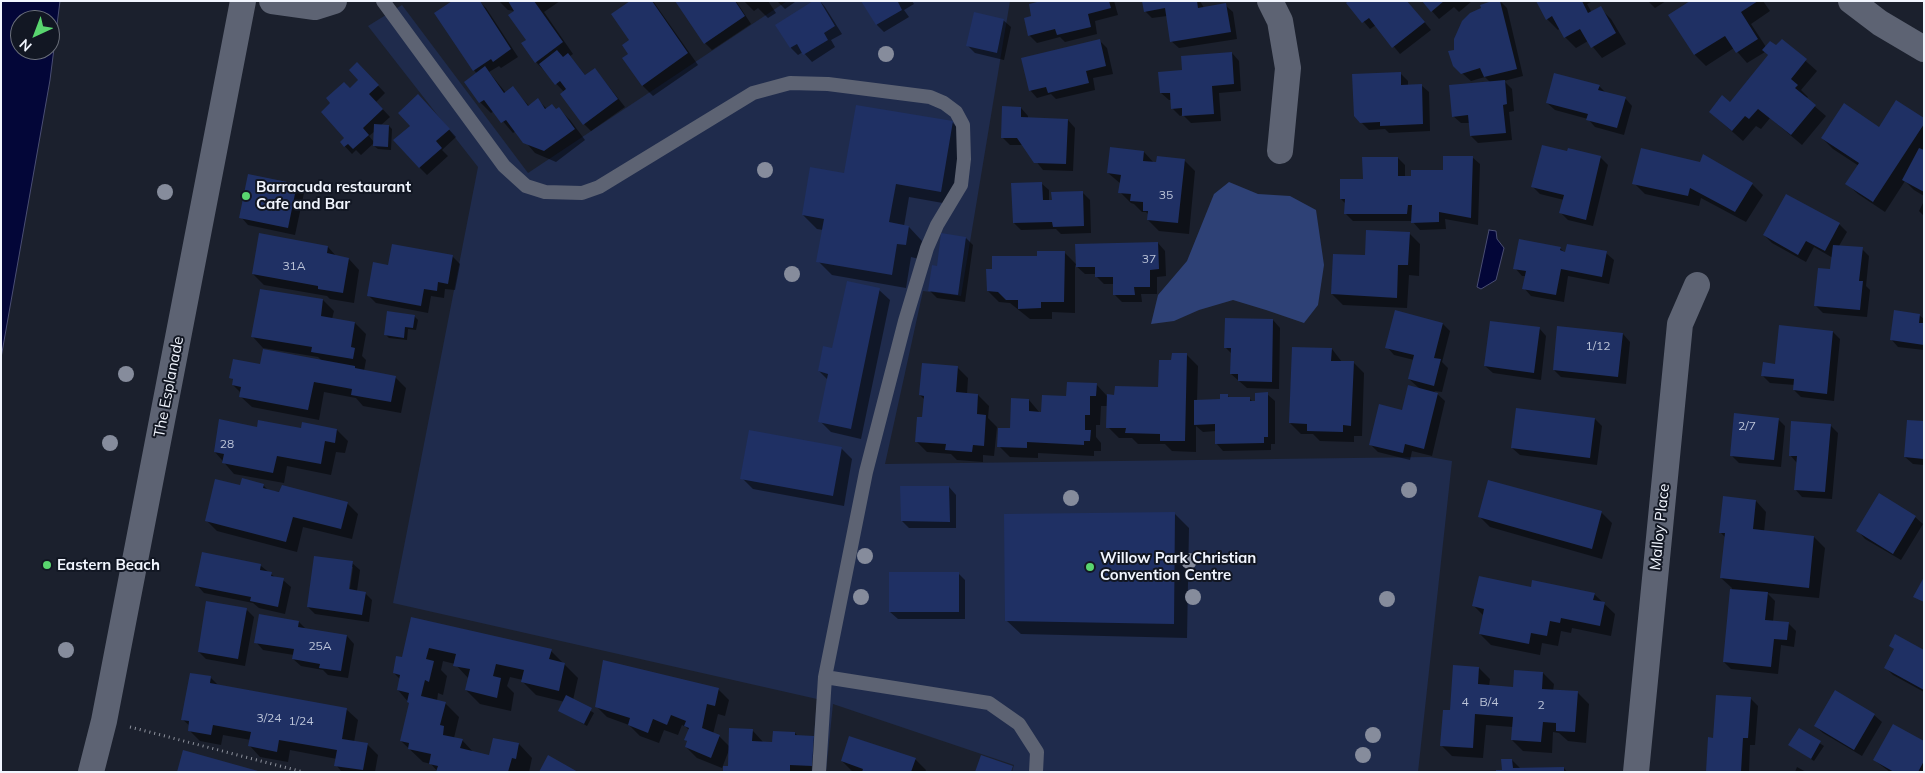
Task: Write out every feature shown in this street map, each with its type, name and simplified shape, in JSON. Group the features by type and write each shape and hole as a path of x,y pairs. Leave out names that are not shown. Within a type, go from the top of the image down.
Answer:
{"street":[{"name":"The Esplanade","path":"91,772 104,721 243,1"},
{"path":"272,1 316,7 334,1"},
{"path":"1270,1 1280,21 1288,68 1280,151"},
{"path":"1851,1 1880,23 1924,49"},
{"name":"Malloy Place","path":"1636,772 1680,324 1697,285"}],"lane":[{"path":"383,1 504,166 526,186 546,192 582,192 599,188 753,93 790,84 828,84 930,97 944,102 956,112 963,125 964,159 960,185 937,225 927,248 905,321 866,472 825,677 819,772"},
{"path":"825,677 989,703 1019,724 1037,752 1036,772"}],"path":[{"path":"104,721 303,772"}],"shaded area":[{"path":"1,1 60,1 59,10 10,10 10,60 53,60 1,358"},
{"path":"787,1 1010,1 961,296 923,291 885,464 1430,457 1452,461 1418,772 1012,772 1014,765 833,704 826,772 811,772 817,699 393,603 478,167 368,26 402,5 528,173"},
{"path":"1229,182 1258,194 1290,196 1316,210 1324,265 1318,305 1304,323 1233,300 1199,310 1174,321 1151,324 1158,295 1187,261 1214,194"},
{"path":"1489,230 1496,231 1497,239 1504,248 1496,280 1481,289 1477,287"}],"building":[{"path":"452,1 480,1 511,49 493,62 491,59 473,71 434,13"},
{"path":"508,1 534,1 563,42 535,63 521,43 526,40 508,15 514,11"},
{"path":"630,1 652,1 688,53 642,86 622,58 628,54 622,45 629,40 611,14"},
{"path":"675,1 735,1 745,16 704,44"},
{"path":"813,1 820,1 835,26 824,33 828,40 803,55 797,44 790,48 775,25"},
{"path":"861,1 900,1 898,2 902,10 876,25"},
{"path":"1041,1 1109,1 1111,8 1088,14 1091,27 1057,35 1055,29 1028,36 1024,18 1031,16 1029,4"},
{"path":"1142,1 1197,1 1198,8 1226,3 1231,32 1170,42 1165,8 1144,12"},
{"path":"1348,1 1407,1 1425,22 1392,48 1369,18 1362,23 1346,3"},
{"path":"1422,1 1444,1 1431,12"},
{"path":"1492,1 1500,1 1517,69 1484,77 1480,68 1461,74 1453,66 1448,51 1454,50 1454,39 1462,21 1470,13 1481,8 1480,5"},
{"path":"1536,1 1582,1 1588,13 1601,6 1616,33 1591,48 1580,29 1564,38 1552,16 1546,20"},
{"path":"1690,1 1758,1 1741,12 1758,39 1736,53 1725,36 1694,55 1668,15"},
{"path":"974,12 1004,19 997,53 966,46"},
{"path":"1100,39 1106,66 1086,71 1089,83 1048,93 1046,87 1029,91 1021,58"},
{"path":"1782,39 1807,59 1791,79 1798,85 1795,88 1816,105 1791,135 1758,109 1749,119 1745,116 1732,131 1709,112 1722,95 1730,102 1768,55 1762,50 1770,41 1776,45"},
{"path":"557,50 563,57 568,53 585,75 595,68 618,99 583,125 560,94 566,89 560,81 555,85 539,64"},
{"path":"1232,52 1234,84 1212,86 1214,114 1182,116 1182,108 1171,109 1170,93 1160,93 1158,72 1182,70 1181,56"},
{"path":"357,62 379,85 369,94 383,109 363,128 369,135 353,149 348,144 344,147 340,142 344,138 321,112 330,103 326,98 344,82 350,88 358,80 349,70"},
{"path":"485,66 504,93 513,86 528,106 538,98 545,109 552,104 556,109 559,107 575,129 544,151 523,143 506,120 501,123 484,100 479,103 464,82"},
{"path":"1401,72 1401,85 1422,84 1423,124 1380,126 1380,122 1360,123 1354,116 1352,74"},
{"path":"1554,73 1600,85 1598,90 1626,97 1617,128 1586,120 1588,114 1546,103"},
{"path":"1505,80 1507,104 1503,105 1506,133 1470,136 1468,115 1452,117 1449,85"},
{"path":"418,94 450,129 436,141 442,148 419,168 393,140 410,126 398,113"},
{"path":"1896,100 1924,118 1924,124 1873,202 1845,184 1859,163 1821,138 1844,103 1879,127"},
{"path":"856,105 953,121 941,192 896,184 889,222 909,226 906,245 897,244 892,275 816,262 824,219 802,215 810,167 844,173"},
{"path":"1002,106 1021,107 1021,117 1068,119 1066,164 1034,163 1017,138 1001,138"},
{"path":"374,124 389,125 388,147 373,146"},
{"path":"1542,145 1567,151 1568,148 1601,156 1586,220 1559,213 1564,195 1531,187"},
{"path":"1110,147 1144,151 1143,161 1156,162 1157,156 1185,159 1178,223 1147,220 1148,211 1143,211 1143,202 1130,201 1131,194 1118,193 1121,175 1107,173"},
{"path":"1641,148 1700,162 1703,154 1753,183 1735,212 1690,188 1688,196 1632,184"},
{"path":"1919,148 1924,150 1924,192 1902,180"},
{"path":"1443,156 1473,156 1471,218 1439,212 1439,222 1411,223 1412,205 1408,205 1407,214 1344,214 1345,199 1340,199 1340,179 1363,179 1362,157 1398,157 1398,176 1411,176 1411,170 1443,170"},
{"path":"248,174 297,184 288,228 239,218"},
{"path":"1042,182 1043,200 1052,200 1051,192 1083,191 1084,226 1053,227 1052,222 1013,223 1011,183"},
{"path":"1786,194 1840,223 1825,251 1806,241 1798,255 1763,235"},
{"path":"1366,230 1410,232 1408,265 1398,265 1397,298 1331,294 1333,254 1365,255"},
{"path":"259,233 328,246 327,253 349,258 343,293 318,289 318,286 252,274"},
{"path":"941,233 966,237 958,295 928,291 932,265 937,266"},
{"path":"1519,239 1561,247 1560,250 1565,252 1567,244 1607,251 1602,277 1561,269 1556,295 1522,289 1526,271 1513,269"},
{"path":"1158,242 1159,269 1150,270 1150,287 1134,287 1135,295 1113,295 1113,277 1095,277 1095,267 1076,267 1075,244"},
{"path":"392,244 453,255 448,284 438,282 437,291 424,289 421,306 367,296 373,262 388,265"},
{"path":"1833,245 1863,247 1859,281 1863,281 1860,310 1814,306 1818,268 1830,269"},
{"path":"1037,251 1065,251 1064,302 1041,302 1041,308 1018,309 1018,300 1006,300 998,292 987,291 986,269 992,269 992,256 1037,256"},
{"path":"847,281 880,288 851,429 818,422 828,374 818,371 823,346 832,348"},
{"path":"260,289 323,299 321,316 355,322 351,347 355,348 353,359 311,352 312,347 251,337"},
{"path":"1395,310 1443,323 1434,358 1441,359 1434,386 1408,379 1414,355 1385,348"},
{"path":"1894,310 1920,314 1919,323 1924,323 1924,345 1890,340"},
{"path":"387,311 415,315 413,328 405,327 404,338 384,335"},
{"path":"1225,318 1273,319 1272,382 1238,381 1238,374 1230,374 1231,348 1224,348"},
{"path":"1490,321 1540,327 1534,373 1484,366"},
{"path":"1779,325 1833,331 1827,394 1793,390 1794,379 1761,376 1763,362 1775,364"},
{"path":"1557,326 1623,333 1618,377 1553,370"},
{"path":"1292,347 1332,348 1331,361 1354,361 1351,426 1343,425 1343,432 1307,431 1307,424 1289,423"},
{"path":"263,349 355,366 355,368 396,376 391,402 351,395 352,389 314,382 308,410 239,397 241,387 232,385 233,379 229,378 233,359 260,364"},
{"path":"1172,353 1187,353 1185,441 1160,441 1160,434 1125,433 1126,428 1106,428 1107,394 1114,395 1115,386 1158,387 1159,360 1171,360"},
{"path":"922,363 958,366 956,392 978,394 977,414 986,415 984,446 973,445 972,452 945,450 946,444 915,442 917,417 922,417 924,396 919,395"},
{"path":"1067,382 1097,383 1096,396 1090,396 1090,415 1085,415 1085,430 1091,430 1090,441 1084,441 1084,445 1027,442 1027,448 997,447 998,428 1010,428 1011,398 1029,399 1029,411 1041,412 1042,395 1066,396"},
{"path":"1408,385 1438,393 1424,449 1405,444 1403,453 1369,445 1379,404 1402,410"},
{"path":"1268,392 1268,437 1264,437 1264,443 1215,444 1215,424 1194,425 1194,400 1220,399 1220,394 1228,394 1228,397 1250,397 1250,401 1255,401 1255,393"},
{"path":"1516,408 1595,418 1590,458 1511,448"},
{"path":"1734,413 1779,418 1774,460 1730,456"},
{"path":"219,419 257,427 258,420 301,428 302,422 337,429 335,443 325,441 321,464 277,456 273,473 222,463 224,454 214,452"},
{"path":"1907,420 1924,421 1924,459 1904,457"},
{"path":"1791,421 1831,424 1825,492 1794,490 1797,456 1789,456"},
{"path":"749,430 842,447 833,496 740,479"},
{"path":"242,478 264,484 263,488 279,492 282,485 348,502 341,529 293,517 286,542 205,521 215,479 240,485"},
{"path":"1488,480 1602,511 1592,549 1478,517"},
{"path":"900,486 949,486 950,522 901,521"},
{"path":"1879,493 1916,516 1893,554 1856,531"},
{"path":"1723,496 1756,500 1753,529 1814,536 1809,588 1720,578 1725,533 1719,533"},
{"name":"Willow Park Christian Convention Centre","path":"1175,512 1174,624 1005,621 1004,514"},
{"path":"202,552 261,564 260,570 272,572 271,576 284,578 278,607 250,601 251,597 195,586"},
{"path":"314,556 353,561 349,589 366,592 362,615 307,607"},
{"path":"889,572 959,572 959,612 889,612"},
{"path":"1479,576 1531,587 1532,580 1595,593 1593,600 1605,602 1600,626 1561,618 1560,623 1550,621 1547,636 1531,633 1529,644 1479,634 1484,609 1472,606"},
{"path":"1924,577 1924,602 1913,597"},
{"path":"1730,589 1768,592 1765,620 1789,622 1787,640 1774,639 1771,667 1723,662"},
{"path":"206,601 247,608 238,659 198,652"},
{"path":"259,614 299,621 298,627 347,635 341,671 319,668 320,664 292,659 294,649 254,643"},
{"path":"411,617 552,649 549,659 565,663 559,691 521,682 524,670 496,664 493,676 501,678 497,698 465,690 470,669 453,666 456,654 429,648 426,659 434,661 429,682 425,680 421,696 446,702 440,725 444,726 443,735 463,739 460,748 489,755 493,738 519,743 516,759 512,758 508,772 436,772 438,766 429,764 431,754 408,749 409,743 400,741 409,703 407,702 409,693 397,690 400,675 393,673 396,656 402,657"},
{"path":"1895,634 1924,650 1924,690 1884,668 1894,649 1889,646"},
{"path":"603,660 719,688 715,706 707,704 702,728 720,735 711,758 685,747 687,741 684,740 689,728 684,726 686,721 671,715 667,725 653,719 648,733 628,725 630,718 595,707"},
{"path":"1453,665 1479,667 1478,684 1513,687 1514,670 1543,672 1542,689 1578,691 1575,732 1556,731 1556,723 1543,722 1541,742 1511,740 1513,717 1475,714 1473,748 1440,746 1443,710 1450,710"},
{"path":"190,673 211,676 210,683 347,708 342,739 368,743 363,770 334,766 337,750 279,740 277,752 248,746 251,732 213,725 211,735 188,731 189,721 181,720"},
{"path":"1835,690 1875,714 1854,750 1814,726"},
{"path":"566,695 592,708 584,724 558,711"},
{"path":"1716,695 1751,697 1748,738 1743,738 1741,772 1706,772 1708,737 1713,738"},
{"path":"1893,724 1924,741 1924,761 1918,772 1894,772 1873,760"},
{"path":"729,728 753,729 752,741 772,742 773,731 795,732 795,735 814,736 812,766 790,765 790,772 723,772 723,766 728,766"},
{"path":"1799,728 1821,741 1811,759 1788,745"},
{"path":"849,736 916,758 911,772 862,772 863,769 841,761"},
{"path":"183,750 258,771 177,772"},
{"path":"548,755 578,772 539,772"},
{"path":"981,755 1013,766 1011,772 975,772"},
{"path":"1501,759 1512,759 1513,768 1564,767 1564,772 1496,772 1496,770 1502,770"}],"place":[{"name":"Barracuda restaurant Cafe and Bar","path":"246,196"},
{"name":"Eastern Beach","path":"47,565"},
{"name":"Willow Park Christian Convention Centre","path":"1090,567"}]}
